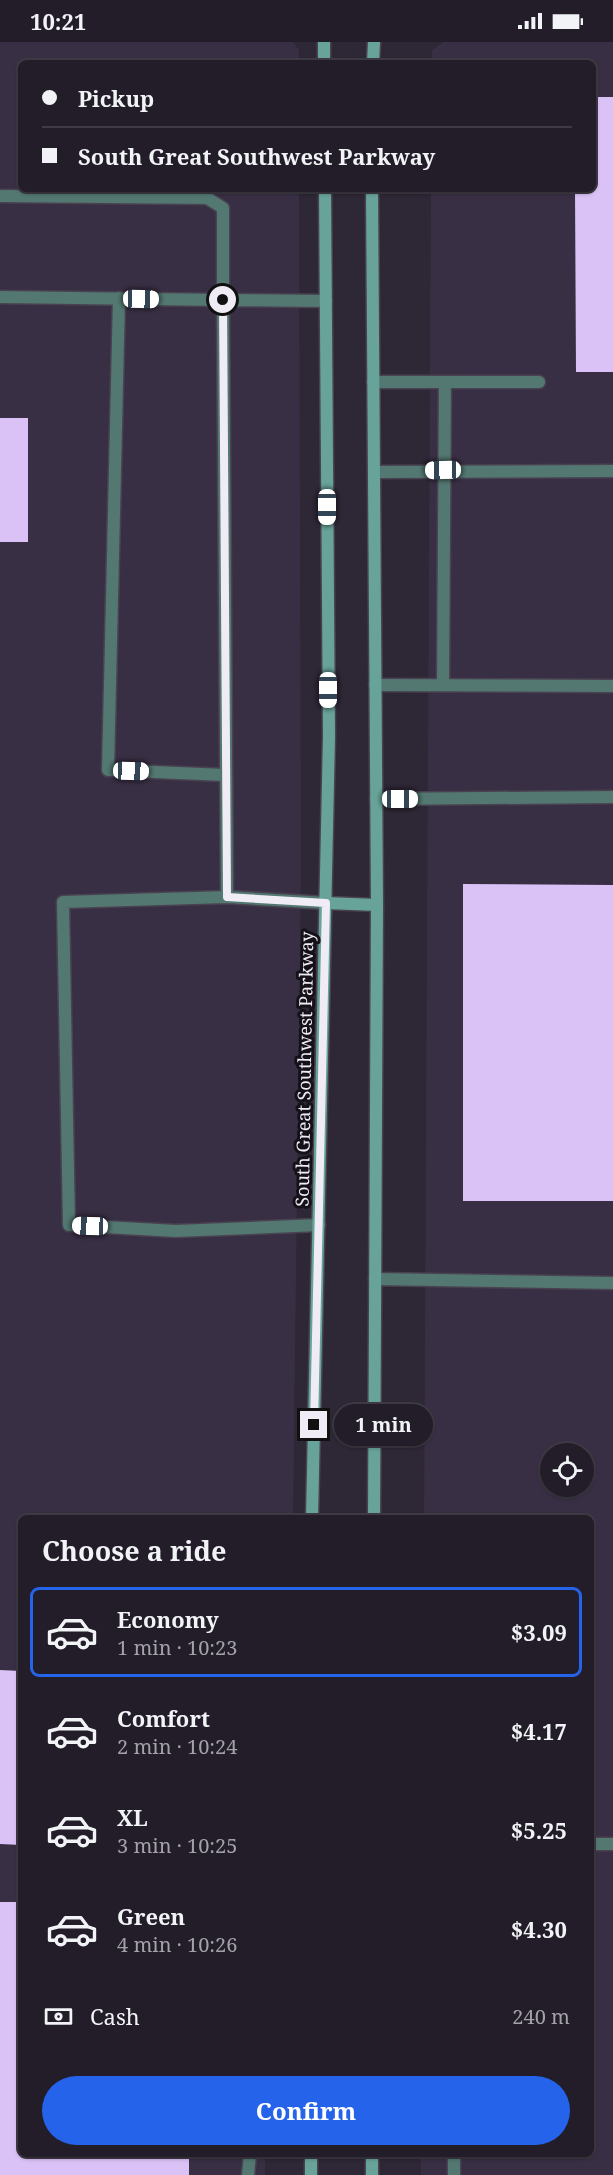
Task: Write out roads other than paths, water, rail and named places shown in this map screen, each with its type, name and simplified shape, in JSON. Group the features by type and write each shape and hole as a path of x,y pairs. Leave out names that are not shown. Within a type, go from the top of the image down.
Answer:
{"main road":[{"path":"324,42 324,60"},
{"path":"374,42 374,60"},
{"name":"South Great Southwest Parkway","path":"312,1515 329,724 325,192"},
{"path":"372,192 377,905 374,1515"},
{"path":"326,903 377,905"},
{"path":"311,2157 311,2175"},
{"path":"372,2157 372,2175"}],"lane":[{"path":"0,196 207,198 223,208 227,897"},
{"path":"0,297 326,301"},
{"path":"119,298 108,770 225,775"},
{"path":"373,382 539,382"},
{"path":"443,685 445,382"},
{"path":"374,472 613,471"},
{"path":"375,685 613,686"},
{"path":"376,799 613,797"},
{"path":"319,1225 176,1230 69,1226 63,902 227,897 326,903"},
{"path":"375,1279 613,1283"},
{"path":"594,1844 613,1844"},
{"path":"248,2175 250,2157"},
{"path":"454,2157 454,2175"}]}
